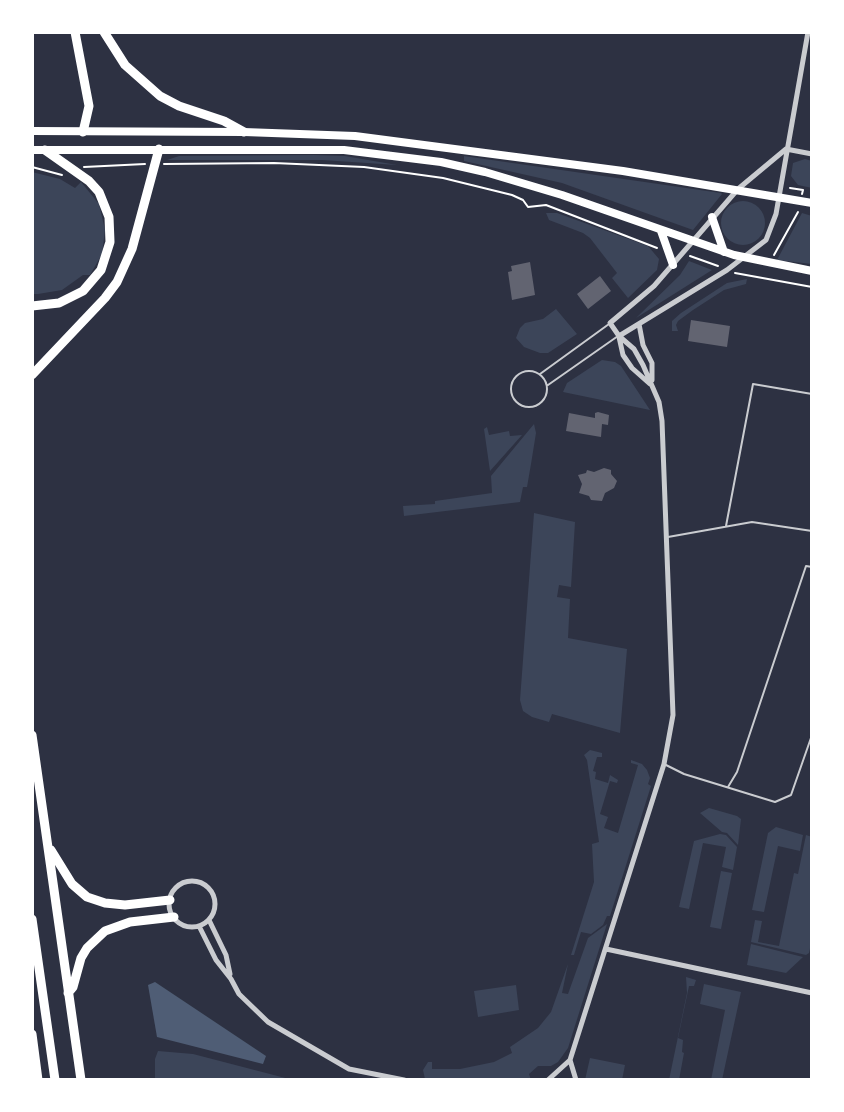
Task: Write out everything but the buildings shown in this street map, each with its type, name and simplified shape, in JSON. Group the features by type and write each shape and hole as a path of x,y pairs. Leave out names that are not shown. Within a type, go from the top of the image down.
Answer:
{"highway":[{"path":"75,32 89,106 83,132"},
{"path":"104,32 125,65 160,96 244,132"},
{"path":"32,375 117,282 132,249 158,164 159,149"},
{"path":"32,306 59,303 77,295 97,276 108,252 111,230 105,203 89,181 45,150"},
{"path":"32,735 81,1080"},
{"path":"47,847 72,884 87,897 125,905 170,900"},
{"path":"68,993 73,987 81,958 105,931 130,922 174,917"},
{"path":"32,919 55,1080"},
{"path":"32,1034 38,1080"}],"main road":[{"path":"32,131 355,136 738,189 780,192 812,203"},
{"path":"32,150 344,150 441,162 562,195 743,258 812,271"},
{"path":"712,217 724,252"},
{"path":"661,231 673,265"}],"street":[{"path":"619,336 727,270 766,240 771,232 808,32"},
{"path":"786,149 812,154"},
{"path":"548,1080 570,1060 664,764 671,736 674,702 662,421 652,386 634,349 610,323 631,308 685,253 738,189 786,149"},
{"path":"639,324 643,345 652,363 652,386"},
{"path":"619,336 623,355 652,386"},
{"path":"199,882 208,888 215,905 209,920 199,926 185,925 174,917 170,900 182,884 199,882"},
{"path":"209,920 226,955 231,979"},
{"path":"199,926 216,960 239,994 268,1022 355,1072 404,1080"},
{"path":"606,949 812,993"},
{"path":"570,1060 576,1080"}],"lane":[{"path":"540,375 610,323"},
{"path":"547,385 619,336"},
{"path":"530,371 540,375 547,385 546,395 536,405 523,406 515,400 511,386 516,376 530,371"},
{"path":"726,526 753,384 812,394"},
{"path":"667,537 752,522 812,531"},
{"path":"728,787 737,772 806,566 812,567"},
{"path":"664,764 684,774 768,802 782,800 791,795 812,735"}],"path":[{"path":"32,167 50,170 72,180 85,165 274,163 364,167 443,178 512,195 523,200 528,207 546,205 648,243 660,253 668,250"},
{"path":"780,192 803,190"},
{"path":"772,257 798,213"},
{"path":"685,253 727,270 812,287"}],"shaded area":[{"path":"179,156 345,156 397,165 322,160 167,160"},
{"path":"464,156 722,194 693,230 562,183 464,161"},
{"path":"805,159 812,161 812,188 798,185 791,176 793,163"},
{"path":"32,172 60,179 75,188 81,182 99,204 105,230 102,254 90,275 83,275 62,290 38,294 32,294"},
{"path":"743,201 758,208 765,223 758,238 743,245 728,238 721,223 728,208"},
{"path":"546,213 557,213 648,246 659,259 657,270 628,298 612,278 617,273 590,238 549,220"},
{"path":"802,213 812,216 812,264 777,260"},
{"path":"689,261 712,270 636,318 680,275"},
{"path":"747,279 746,284 724,290 693,310 678,321 678,331 672,331 672,321 681,313 727,283"},
{"path":"556,309 577,334 548,353 524,347 516,338 520,328 525,323 543,319"},
{"path":"602,360 621,366 650,410 563,392 567,383"},
{"path":"534,424 536,433 527,487 523,487 520,502 404,516 403,506 435,504 435,501 492,493 491,476"},
{"path":"487,427 489,435 509,431 510,436 522,435 490,471 484,429"},
{"path":"534,513 575,522 571,587 559,585 557,597 570,599 568,638 627,649 620,733 552,714 549,722 523,711 520,700"},
{"path":"590,750 602,753 602,757 597,757 593,771 596,772 595,779 608,783 610,775 618,780 617,783 610,781 600,814 608,817 604,828 618,833 638,765 631,763 631,760 642,764 647,770 650,778 648,784 651,786 610,916 591,934 581,932 574,955 571,955 594,882 592,844 599,842 584,755"},
{"path":"709,808 741,819 738,845 700,813"},
{"path":"776,827 803,835 800,851 778,846 764,912 752,910 768,833"},
{"path":"726,835 737,847 733,870 722,867 726,847 703,843 689,909 679,907 694,841"},
{"path":"806,835 812,837 812,939 809,953 806,955 751,942 755,920 762,921 758,942 779,946 794,873 798,874"},
{"path":"721,871 732,873 721,929 710,927"},
{"path":"607,924 568,1048 558,1062 551,1066 538,1066 529,1074 531,1080 425,1079 423,1070 428,1062 432,1062 432,1069 460,1069 494,1062 512,1053 510,1047 538,1028 551,1012 568,964 562,993 568,994 588,938"},
{"path":"751,944 803,957 786,973 747,965"},
{"path":"686,977 696,980 694,986 689,986 678,1038 683,1040 684,1053 679,1080 669,1080 687,993"},
{"path":"155,982 266,1056 263,1064 157,1037 148,985"},
{"path":"704,984 741,992 722,1080 711,1080 725,1010 700,1004"},
{"path":"516,985 519,1010 478,1017 474,991"},
{"path":"158,1051 193,1054 293,1080 155,1080"},
{"path":"590,1058 625,1065 622,1080 585,1080"}]}
